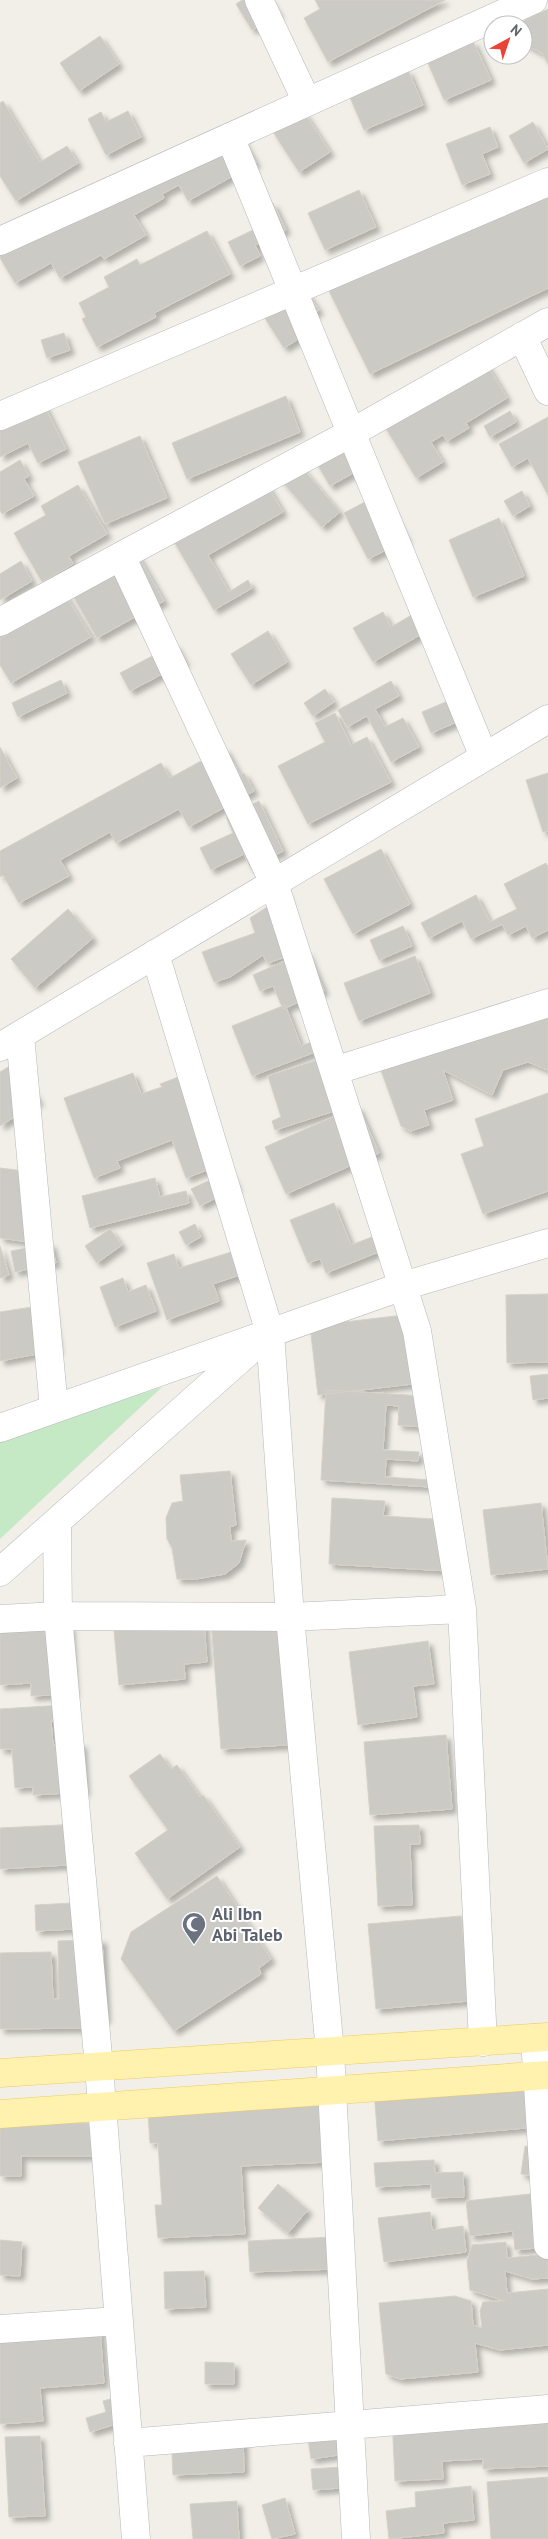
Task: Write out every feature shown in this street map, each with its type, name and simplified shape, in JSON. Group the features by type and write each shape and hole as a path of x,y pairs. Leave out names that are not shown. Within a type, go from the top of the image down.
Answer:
{"main road":[{"path":"0,2073 542,2038"},
{"path":"0,2114 542,2075"}],"street":[{"path":"259,0 307,102"},
{"path":"0,241 533,0"},
{"path":"230,137 484,757"},
{"path":"0,416 548,182"},
{"path":"0,622 351,433 548,322"},
{"path":"522,336 548,391"},
{"path":"121,556 274,882 417,1331 462,1609 483,2042"},
{"path":"54,1409 10,1041 548,719"},
{"path":"155,954 270,1333 290,1617 330,2052 356,2539"},
{"path":"334,1070 548,1003"},
{"path":"0,1428 403,1286 548,1244"},
{"path":"0,1572 270,1333"},
{"path":"57,1522 58,1616 99,2067 100,2107 136,2539"},
{"path":"0,1619 58,1616 290,1617 462,1609"},
{"path":"542,2038 548,2245"},
{"path":"0,2329 118,2321"},
{"path":"128,2443 548,2409"}],"green space":[{"path":"162,1387 0,1539 0,1439"}],"building":[{"path":"242,0 270,0 279,14 252,30 236,4"},
{"path":"315,0 445,0 328,62 304,18 320,9"},
{"path":"548,9 548,64 543,54 533,48 533,16"},
{"path":"100,36 119,64 79,91 60,63"},
{"path":"473,41 491,80 444,100 427,61"},
{"path":"408,70 423,105 364,130 349,95"},
{"path":"3,101 40,162 67,146 78,163 16,201 0,176 0,103"},
{"path":"128,111 141,137 106,155 88,119 101,112 106,122"},
{"path":"304,112 330,152 299,172 273,132"},
{"path":"533,122 548,149 524,163 509,136"},
{"path":"490,127 498,147 482,154 490,174 462,185 446,144"},
{"path":"239,133 256,163 188,201 179,185 162,194 164,198 134,215 146,235 104,259 101,255 60,278 51,263 15,283 0,258 0,251 74,208 81,221"},
{"path":"548,184 548,288 370,374 329,291"},
{"path":"359,190 376,227 325,250 308,213"},
{"path":"273,203 286,230 255,245 260,256 240,266 228,242 255,229 248,215"},
{"path":"207,231 230,274 154,313 156,317 97,347 82,319 86,317 79,303 109,287 104,277 137,259 140,265"},
{"path":"305,290 319,310 304,321 311,331 284,348 264,317"},
{"path":"64,333 70,350 47,358 41,340"},
{"path":"481,355 507,398 466,423 469,428 447,441 443,435 431,442 443,462 416,478 379,417"},
{"path":"286,396 300,432 187,479 172,443"},
{"path":"42,401 66,449 38,463 28,443 0,457 0,423"},
{"path":"510,411 516,422 490,437 484,426"},
{"path":"548,417 548,495 528,458 512,467 499,444"},
{"path":"140,436 167,498 105,524 78,462"},
{"path":"347,437 364,467 330,486 313,457"},
{"path":"20,460 29,476 24,479 34,496 2,514 0,510 0,472"},
{"path":"298,463 340,512 322,527 279,478"},
{"path":"263,478 283,512 208,555 229,592 248,580 252,588 214,610 169,533"},
{"path":"78,485 107,534 69,556 73,564 42,582 14,533 46,515 41,506"},
{"path":"522,491 530,506 513,516 504,501"},
{"path":"382,493 407,540 368,559 344,513"},
{"path":"499,518 524,576 473,597 449,540"},
{"path":"137,554 164,601 97,638 71,592"},
{"path":"21,561 32,581 0,600 0,574"},
{"path":"64,593 91,637 11,683 0,665 0,631"},
{"path":"383,612 391,627 415,613 425,632 373,662 353,628"},
{"path":"268,631 287,662 251,685 231,654"},
{"path":"175,644 185,662 130,691 120,673"},
{"path":"61,680 67,693 18,717 12,703"},
{"path":"391,681 399,696 375,709 385,727 403,718 419,747 391,762 367,716 347,727 338,710"},
{"path":"325,689 334,702 313,716 304,703"},
{"path":"462,695 471,716 431,733 422,712"},
{"path":"335,713 351,745 367,737 391,782 308,824 278,766 325,742 315,723"},
{"path":"0,747 17,778 0,788"},
{"path":"225,748 240,775 244,773 254,791 189,827 179,809 116,843 110,832 60,860 69,876 19,903 3,875 0,877 0,851 161,763 170,778"},
{"path":"548,773 548,831 543,832 526,780"},
{"path":"259,801 283,851 250,867 244,854 211,870 200,848 233,833 226,817"},
{"path":"381,849 410,904 353,934 324,879"},
{"path":"546,863 548,867 548,930 532,938 526,926 508,935 502,924 471,939 462,921 429,938 421,923 476,895 490,922 517,909 504,884"},
{"path":"287,894 296,954 267,963 263,955 230,977 214,982 202,952 255,933 250,918"},
{"path":"68,909 93,938 35,988 11,959"},
{"path":"403,926 412,946 379,960 370,940"},
{"path":"307,951 324,991 283,1009 273,986 260,991 253,975"},
{"path":"415,956 430,993 359,1021 344,983"},
{"path":"548,1001 548,1070 528,1062 503,1070 492,1095 443,1070 453,1100 424,1110 429,1125 411,1131 401,1126 378,1062"},
{"path":"285,1005 301,1046 314,1041 318,1051 252,1076 232,1026"},
{"path":"330,1056 350,1106 275,1130 272,1121 281,1117 268,1076"},
{"path":"15,1063 39,1101 0,1126 0,1072"},
{"path":"197,1070 223,1164 186,1178 172,1140 117,1161 120,1168 94,1178 64,1098 133,1073 141,1094 162,1087 160,1084"},
{"path":"548,1093 548,1191 483,1214 461,1154 484,1146 475,1119"},
{"path":"358,1106 379,1153 286,1194 265,1147"},
{"path":"0,1168 32,1172 36,1243 0,1238"},
{"path":"229,1171 237,1187 200,1206 191,1189"},
{"path":"155,1178 160,1197 186,1191 189,1203 90,1228 82,1196"},
{"path":"334,1203 351,1245 385,1232 391,1247 326,1273 320,1259 308,1263 290,1220"},
{"path":"195,1224 201,1237 186,1245 179,1232"},
{"path":"110,1229 122,1245 97,1263 85,1246"},
{"path":"51,1243 56,1263 15,1272 11,1251"},
{"path":"0,1246 9,1275 0,1278"},
{"path":"251,1246 243,1274 213,1284 219,1301 167,1320 147,1263 174,1254 179,1268"},
{"path":"123,1278 128,1292 146,1285 156,1311 115,1327 100,1287"},
{"path":"548,1294 548,1362 507,1363 506,1295"},
{"path":"51,1304 58,1350 0,1361 0,1312"},
{"path":"413,1314 421,1383 318,1395 310,1326"},
{"path":"548,1374 548,1398 533,1400 530,1376"},
{"path":"326,1390 425,1396 423,1427 398,1425 399,1406 386,1405 383,1450 419,1452 418,1461 386,1459 385,1477 431,1480 431,1487 321,1480"},
{"path":"230,1471 236,1525 230,1527 231,1541 246,1540 239,1563 225,1574 196,1579 177,1579 172,1548 167,1539 166,1518 172,1503 183,1501 180,1475"},
{"path":"332,1498 385,1501 383,1516 450,1520 448,1571 329,1564"},
{"path":"541,1503 548,1569 491,1575 483,1510"},
{"path":"292,1615 301,1744 221,1749 211,1620"},
{"path":"204,1622 207,1662 184,1664 185,1679 119,1685 114,1631"},
{"path":"70,1625 74,1694 31,1696 31,1683 0,1685 0,1629"},
{"path":"428,1641 434,1684 413,1686 417,1717 358,1725 349,1652"},
{"path":"63,1705 64,1721 51,1721 53,1745 82,1743 85,1792 33,1795 33,1787 15,1788 12,1749 0,1749 0,1709"},
{"path":"446,1735 452,1809 370,1815 364,1742"},
{"path":"160,1754 171,1769 177,1765 200,1797 203,1795 240,1847 167,1899 135,1853 168,1830 129,1776"},
{"path":"80,1824 83,1864 0,1869 0,1828"},
{"path":"419,1825 420,1844 410,1844 412,1905 378,1906 374,1826"},
{"name":"Ali Ibn Abi Taleb","path":"217,1876 271,1959 259,1968 261,1974 174,2031 121,1959 131,1932"},
{"path":"92,1902 93,1928 36,1931 35,1905"},
{"path":"461,1916 469,2001 376,2009 368,1924"},
{"path":"102,1939 106,2018 86,2028 0,2029 0,1953 51,1952 53,1999 59,1999 58,1941"},
{"path":"548,2076 548,2126 378,2141 374,2091"},
{"path":"327,2093 329,2162 241,2166 245,2234 158,2238 155,2205 162,2205 158,2143 150,2143 148,2113"},
{"path":"0,2117 23,2123 107,2123 107,2156 21,2156 21,2176 0,2176"},
{"path":"525,2146 548,2149 546,2177 521,2174"},
{"path":"434,2160 435,2173 463,2172 464,2197 432,2198 431,2184 376,2187 374,2163"},
{"path":"278,2184 308,2210 288,2233 258,2208"},
{"path":"548,2192 548,2247 515,2250 513,2231 470,2236 466,2201"},
{"path":"430,2212 432,2230 463,2226 466,2252 384,2262 378,2218"},
{"path":"334,2237 335,2269 250,2272 248,2241"},
{"path":"0,2240 22,2242 20,2276 0,2275"},
{"path":"506,2242 507,2258 538,2255 548,2258 548,2278 532,2279 505,2271 507,2293 548,2289 548,2345 500,2350 475,2343 478,2372 400,2379 386,2374 379,2303 455,2296 471,2301 473,2325 482,2328 480,2311 483,2302 505,2301 470,2290 467,2261 472,2245"},
{"path":"204,2271 206,2307 165,2309 164,2272"},
{"path":"100,2329 104,2383 40,2388 43,2421 0,2424 0,2336"},
{"path":"205,2362 234,2363 234,2384 205,2384"},
{"path":"122,2396 129,2420 90,2432 86,2418 106,2412 103,2401"},
{"path":"548,2410 548,2466 483,2469 483,2459 442,2461 443,2479 395,2481 392,2417"},
{"path":"342,2421 346,2454 311,2459 306,2426"},
{"path":"243,2432 244,2472 173,2475 171,2434"},
{"path":"40,2436 45,2516 9,2517 5,2437"},
{"path":"355,2466 356,2487 313,2490 311,2469"},
{"path":"548,2477 548,2539 491,2539 487,2482"},
{"path":"471,2486 474,2520 443,2523 444,2533 389,2539 386,2511 416,2507 415,2492"},
{"path":"285,2498 295,2534 272,2539 262,2505"},
{"path":"237,2501 239,2539 193,2539 190,2504"}],"place":[{"name":"Ali Ibn Abi Taleb","path":"194,1945"}]}
